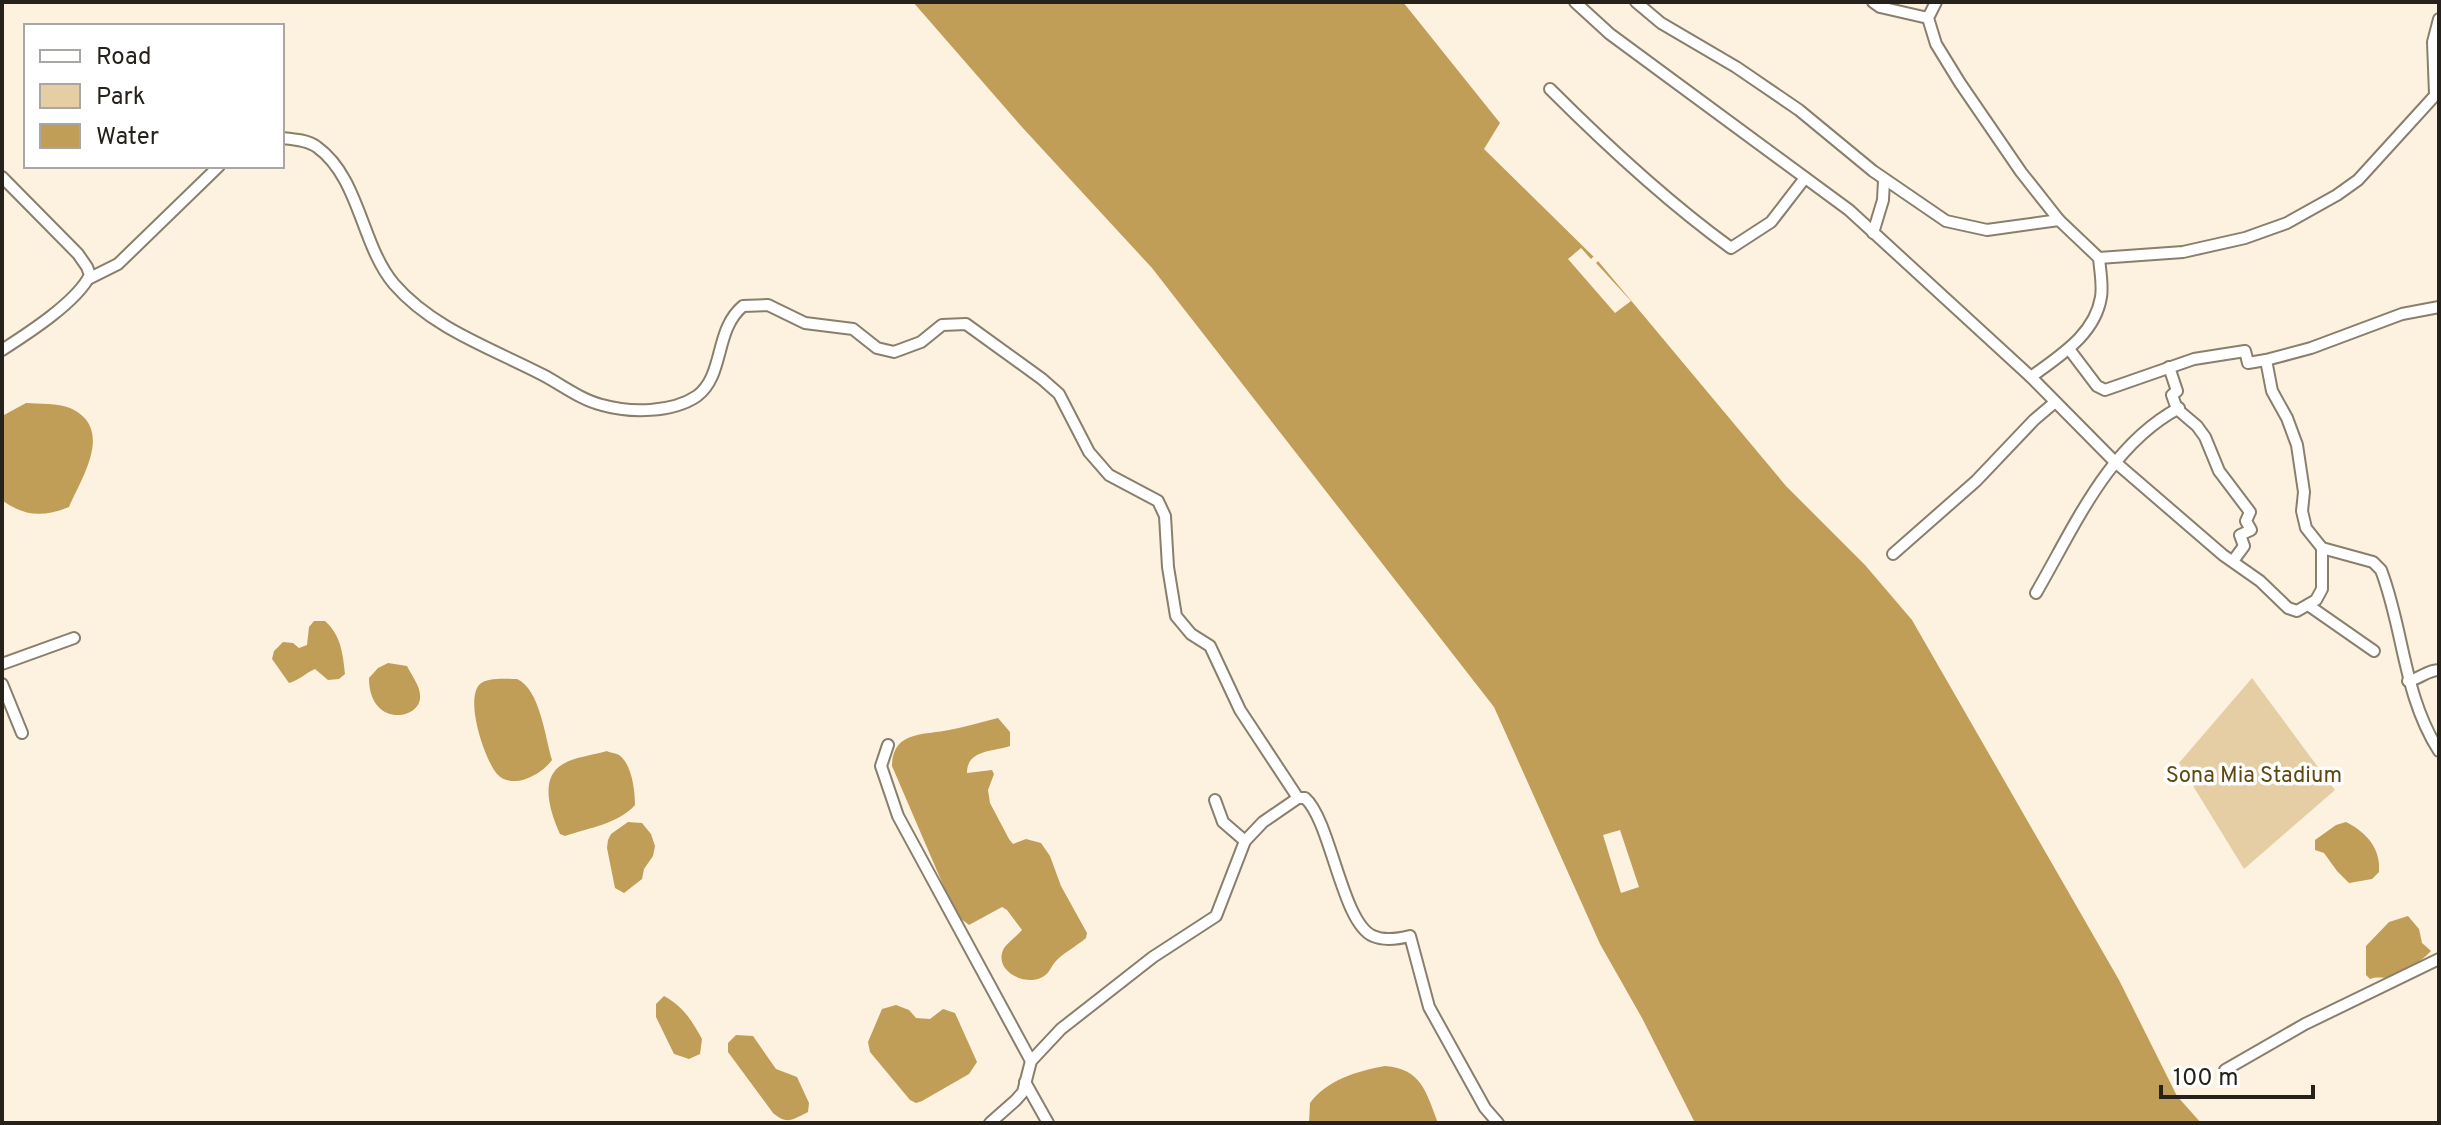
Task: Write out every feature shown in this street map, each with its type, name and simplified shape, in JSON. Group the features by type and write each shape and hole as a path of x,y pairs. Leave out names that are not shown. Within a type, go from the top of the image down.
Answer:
{"street":[{"path":"1575,2 1610,34 1849,210 2031,377 2114,461 2260,581 2288,608 2297,611 2316,600 2322,589 2322,548"},
{"path":"1636,2 1661,23 1736,67 1799,110 1884,180 1946,221 1987,230 2059,220"},
{"path":"1873,2 1880,7 1928,18"},
{"path":"1936,2 1928,18 1936,44 1960,83 2021,172 2059,220 2099,258 2102,297 2090,327 2069,349 2031,377"},
{"path":"2099,258 2183,252 2245,238 2287,223 2337,195 2358,180 2437,93 2433,42 2439,19"},
{"path":"1550,89 1607,146 1691,219 1731,248 1771,222 1805,178"},
{"path":"284,139 317,147 331,163 358,208 383,267 408,299 465,338 519,362 594,403 670,408 699,394 716,366 725,329 743,306 768,305 805,323 853,329 877,348 894,352 921,342 942,325 966,324 1059,394 1089,452 1109,475 1124,486 1158,501 1165,516 1168,567 1176,616 1191,634 1210,646 1240,710 1298,798"},
{"path":"2,350 68,301 88,279 118,264 217,168"},
{"path":"2,177 78,254 87,267 88,279"},
{"path":"1873,233 1883,200 1884,180"},
{"path":"2069,349 2097,386 2105,390 2207,355 2245,351 2248,363 2271,359 2325,343 2402,314 2439,307"},
{"path":"2271,359 2272,391 2297,445 2306,528 2322,548 2373,562 2381,570 2408,681 2427,733 2439,751"},
{"path":"2169,367 2177,391 2172,395 2179,408 2205,437 2219,471 2250,512 2246,521 2251,530 2240,535 2244,546 2233,561"},
{"path":"1893,554 1976,481 2054,403"},
{"path":"2036,593 2114,461 2146,429 2179,408"},
{"path":"2308,605 2374,651"},
{"path":"2,664 74,638"},
{"path":"2408,681 2419,679 2431,670 2439,670"},
{"path":"2,684 22,733"},
{"path":"888,745 881,766 898,816 1031,1061"},
{"path":"990,1123 1023,1092 1031,1061 1061,1029 1153,957 1216,916 1245,841 1263,822 1298,798 1305,798 1317,814 1334,865 1361,925 1369,935 1378,938 1410,936 1429,1007 1485,1108 1498,1123"},
{"path":"1215,800 1223,822 1245,841"},
{"path":"2225,1070 2305,1024 2439,959"},
{"path":"1025,1082 1048,1123"}],"green space":[{"name":"Sona Mia Stadium","path":"2252,678 2335,790 2244,869 2179,763"}],"water":[{"path":"913,2 1403,2 1500,123 1484,149 1598,261 1786,486 1865,565 1912,620 2119,980 2177,1096 2201,1123 1695,1123 1642,1018 1600,944 1494,707 1152,268 1021,126"},
{"path":"26,403 70,408 83,417 91,428 91,454 69,507 35,514 18,510 2,500 2,421 4,415"},
{"path":"314,621 325,621 335,632 345,674 339,679 328,680 315,669 289,683 272,659 274,651 283,642 293,643 299,648 307,645 309,627"},
{"path":"388,663 407,666 419,688 419,704 405,714 386,712 377,706 371,694 369,678"},
{"path":"517,679 525,684 536,703 552,760 527,779 511,781 497,774 492,767 478,729 474,702 483,682"},
{"path":"998,718 1010,732 1010,746 976,756 968,765 967,773 992,770 994,774 988,790 990,803 1009,839 1013,844 1026,839 1041,843 1087,933 1086,938 1058,959 1047,974 1031,980 1016,977 1002,962 1004,948 1022,930 1007,910 1002,907 969,925 956,915 892,766 898,746 912,736"},
{"path":"607,751 619,755 627,765 635,805 620,817 602,825 565,836 560,834 549,797 555,770 568,762"},
{"path":"628,822 642,823 651,834 655,846 642,879 624,893 615,888 607,848 611,834"},
{"path":"2346,822 2366,836 2375,848 2379,872 2372,879 2349,883 2324,853 2315,850 2315,840 2336,825"},
{"path":"2408,916 2419,929 2422,943 2431,951 2401,973 2370,979 2366,975 2366,946 2389,922"},
{"path":"664,996 682,1009 695,1026 702,1039 700,1054 689,1059 674,1054 656,1017 656,1004"},
{"path":"896,1005 909,1010 916,1018 930,1019 943,1009 955,1013 977,1062 969,1074 922,1101 916,1103 910,1100 870,1052 868,1042 882,1009"},
{"path":"736,1035 753,1036 776,1069 797,1077 809,1103 808,1112 790,1120 773,1113 728,1052 728,1043"},
{"path":"1385,1066 1415,1077 1426,1092 1438,1123 1309,1123 1310,1103 1325,1088 1353,1074"}],"pier":[{"path":"1581,248 1591,259 1597,253 1601,258 1596,263 1631,301 1615,313 1568,259"},
{"path":"1620,830 1639,887 1621,893 1603,835"}]}
